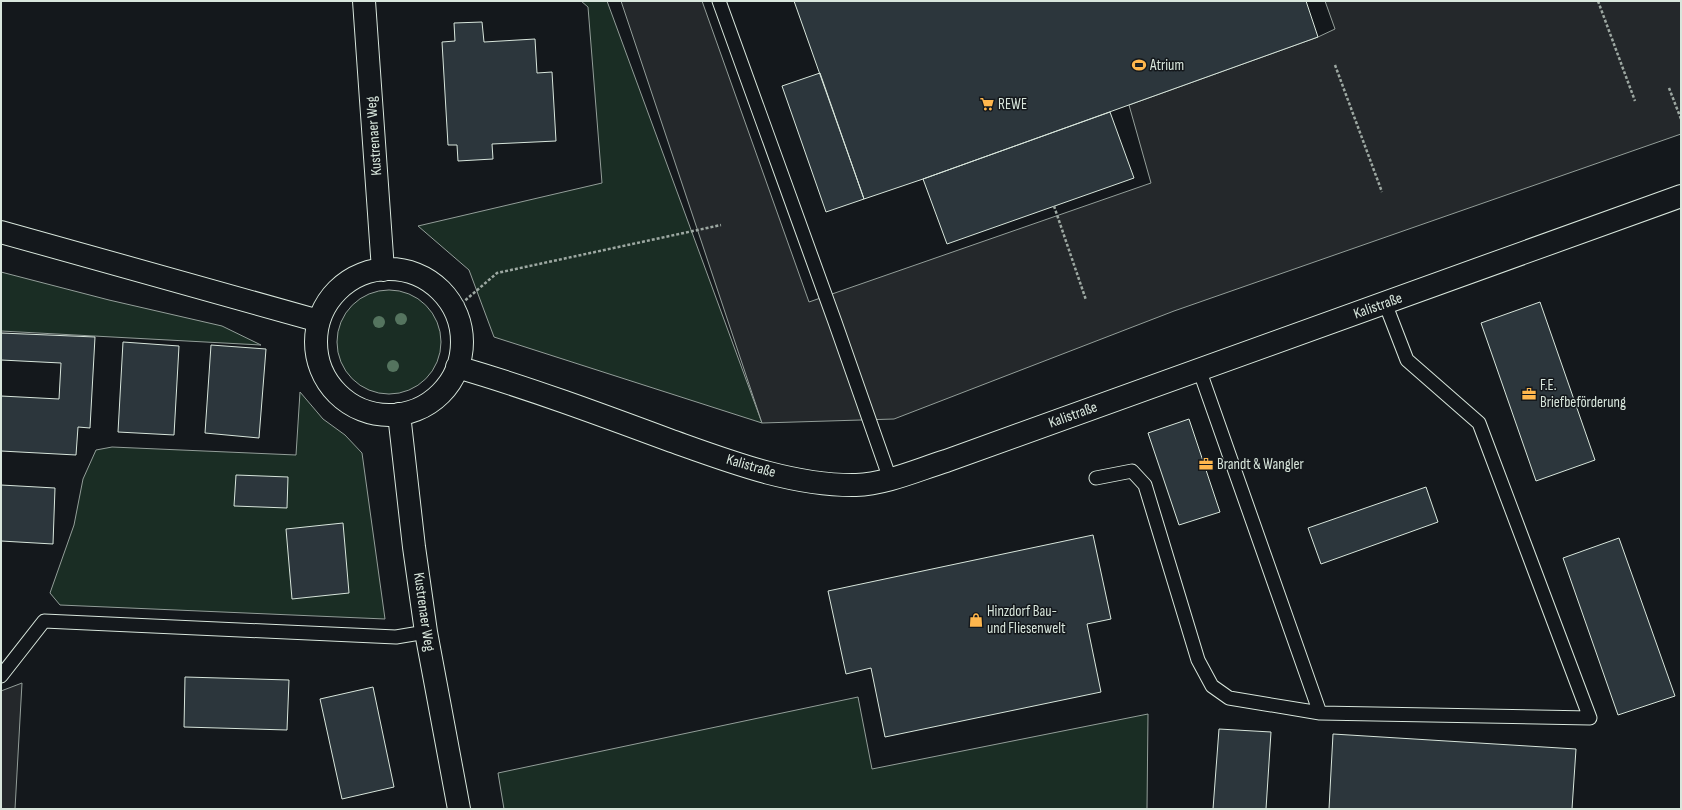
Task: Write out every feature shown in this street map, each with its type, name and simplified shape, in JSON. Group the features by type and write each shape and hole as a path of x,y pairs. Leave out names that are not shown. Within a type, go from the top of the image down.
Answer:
{"street":[{"name":"Kustrenaer Weg","path":"364,1 383,270"},
{"name":"Kalistraße","path":"457,367 535,392 706,453 764,471 825,483 856,485 890,480 953,458 1681,196"},
{"path":"1,232 319,321"},
{"path":"383,270 407,272 430,282 448,300 454,310 461,332 461,344 457,367 446,387 421,408 399,414 375,414 363,411 352,406 334,390 326,380 317,358 316,333 319,321 326,306 336,291 350,281 366,273 383,270"},
{"name":"Kustrenaer Weg","path":"399,414 414,547 426,632 459,809"}],"lane":[{"path":"719,1 836,322 890,480"},
{"path":"1096,478 1132,471 1145,485 1198,660 1212,686 1229,698 1320,713 1590,718 1479,424 1407,360 1385,303"},
{"path":"1199,369 1320,713"},
{"path":"1,676 44,621 396,637 426,632"}],"path":[{"path":"1598,1 1635,101"},
{"path":"1335,65 1382,192"},
{"path":"1669,88 1681,119"},
{"path":"1054,206 1086,300"},
{"path":"454,310 496,272 721,225"}],"green space":[{"path":"581,1 607,1 762,423 494,337 469,270 418,226 602,183 588,7"},
{"path":"1,272 109,300 222,326 261,345 1,331"},
{"path":"389,290 409,294 426,305 437,322 441,342 437,362 426,379 409,390 389,394 369,390 352,379 341,362 337,342 341,322 352,305 369,294"},
{"path":"300,392 323,419 345,435 362,453 385,619 60,605 50,593 74,525 83,479 96,450 112,447 296,455"},
{"path":"858,697 872,769 1148,714 1147,809 504,809 498,773"}],"shaded area":[{"path":"621,1 702,1 809,302 1151,183 1129,105 1318,37 1335,29 1325,1 1681,1 1681,134 1174,311 894,419 762,423"},
{"path":"22,683 15,809 1,809 1,691"}],"building":[{"path":"794,1 1306,1 1318,37 864,199"},
{"path":"482,22 484,42 535,39 537,73 552,72 556,141 492,144 493,159 458,161 457,145 448,145 442,42 455,41 454,23"},
{"path":"820,73 864,199 826,212 782,86"},
{"path":"1110,112 1134,178 947,244 923,179"},
{"path":"1540,302 1595,460 1536,481 1481,323"},
{"path":"1,333 95,337 90,428 78,427 76,455 1,451 1,396 59,399 61,363 1,360"},
{"path":"123,342 179,346 174,435 118,432"},
{"path":"211,345 266,349 259,438 205,433"},
{"path":"1189,419 1220,512 1179,525 1148,433"},
{"path":"236,475 288,477 287,508 234,506"},
{"path":"1,485 55,488 53,544 1,541"},
{"path":"1426,487 1438,522 1321,564 1308,528"},
{"path":"343,523 349,593 292,599 286,529"},
{"path":"1093,535 1111,619 1087,624 1101,692 885,737 871,668 846,674 828,591"},
{"path":"1619,538 1675,696 1618,715 1563,558"},
{"path":"185,677 289,680 287,730 184,727"},
{"path":"373,687 394,787 342,799 320,699"},
{"path":"1219,729 1271,732 1266,809 1213,809"},
{"path":"1333,734 1576,749 1572,809 1329,809"}],"place":[{"name":"Atrium","path":"1139,65"},
{"name":"REWE","path":"987,104"},
{"name":"F.E. Briefbeförderung","path":"1529,394"},
{"name":"Brandt & Wangler","path":"1206,464"},
{"name":"Hinzdorf Bau- und Fliesenwelt","path":"976,620"}]}
